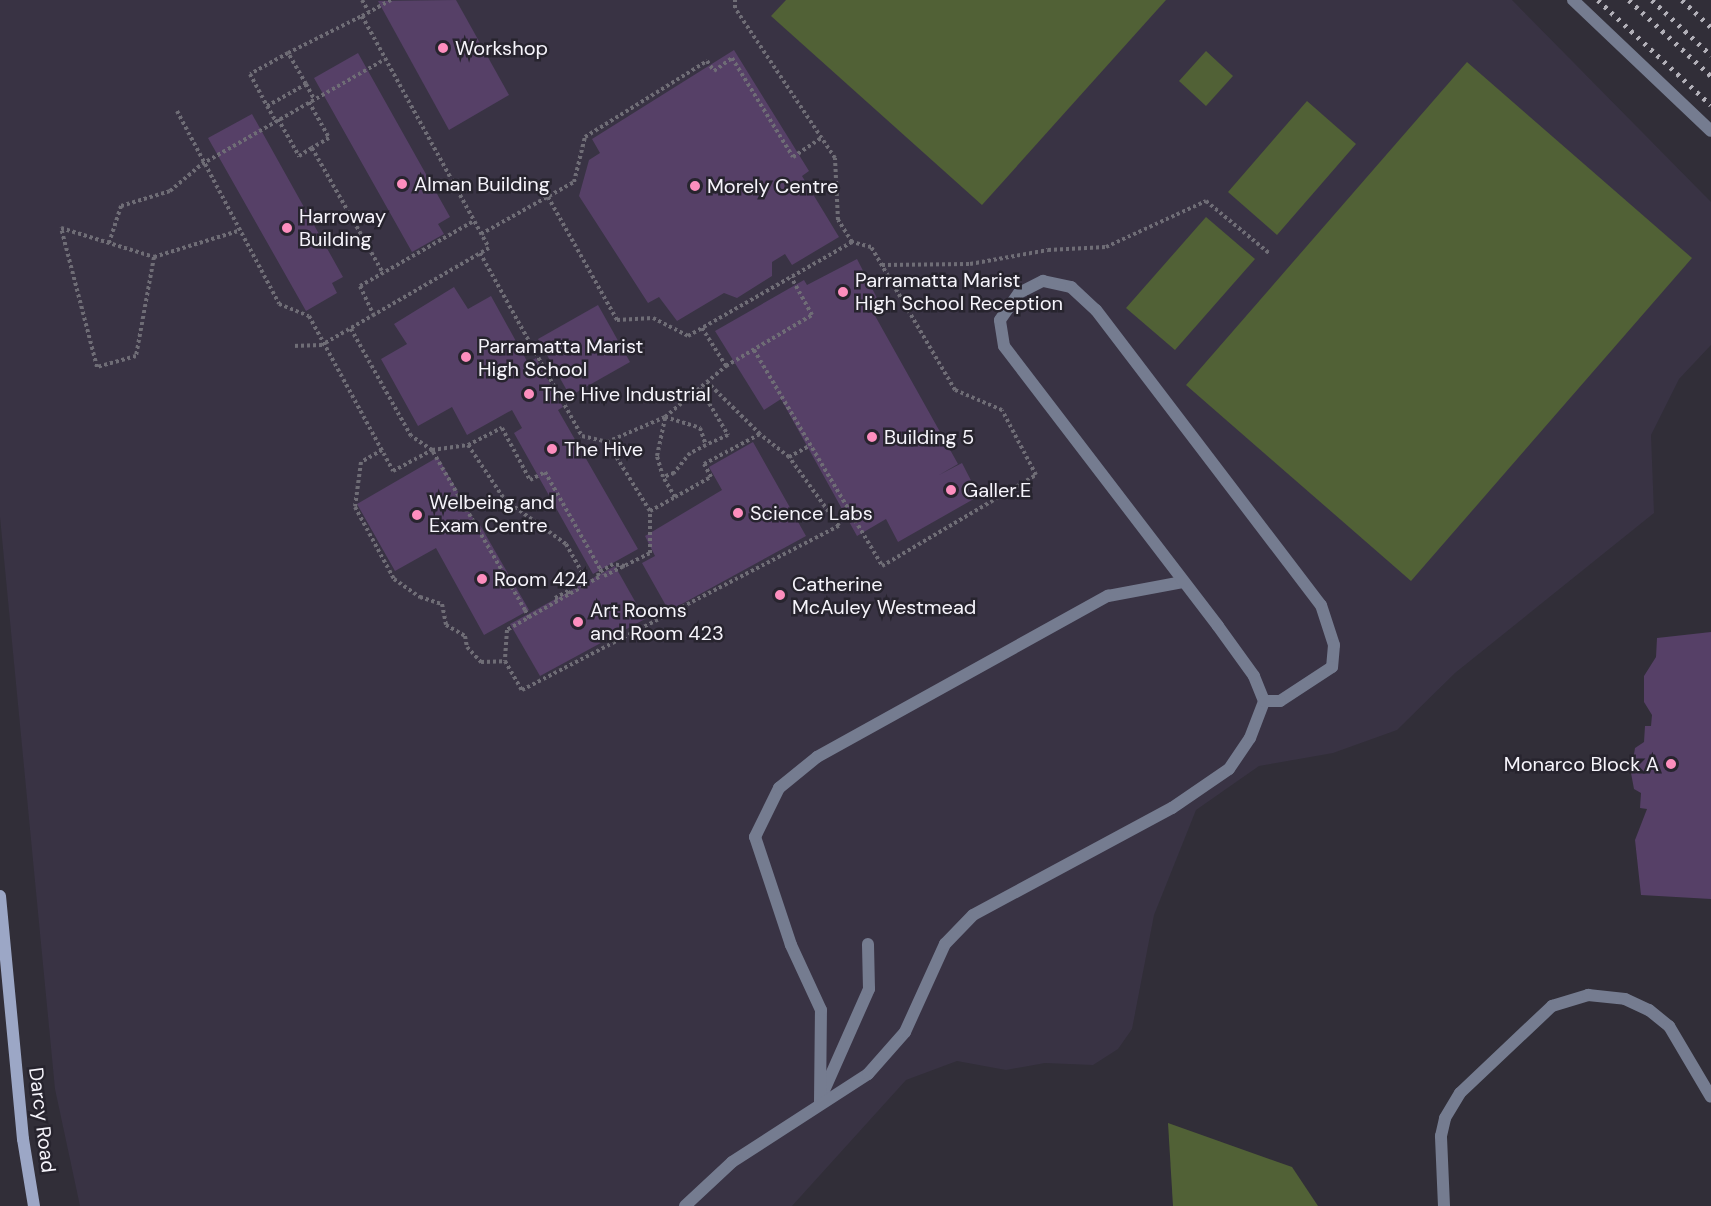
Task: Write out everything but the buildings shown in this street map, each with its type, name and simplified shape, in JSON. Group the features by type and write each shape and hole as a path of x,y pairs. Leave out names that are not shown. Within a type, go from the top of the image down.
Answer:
{"street":[{"path":"1573,0 1711,131"},
{"path":"685,1206 732,1162 820,1102 868,1074 905,1032 945,944 973,915 1162,813 1228,769 1250,738 1264,701 1254,676 1004,346 1000,320 1019,293 1044,281 1071,287 1096,310 1321,605 1334,645 1332,667 1280,701 1264,701"},
{"path":"820,1102 821,1010 791,945 755,837 779,788 818,757 1108,596 1183,582"},
{"name":"Darcy Road","path":"0,896 22,1139 34,1206"},
{"path":"820,1102 869,989 868,944"},
{"path":"1444,1206 1441,1136 1445,1118 1460,1093 1552,1006 1588,995 1625,999 1649,1010 1669,1026 1711,1097"}],"path":[{"path":"362,0 369,12"},
{"path":"288,53 306,84 329,138 299,156 249,74 288,53 391,0"},
{"path":"735,0 735,8 835,158 837,220 852,242 871,248 955,390 1002,410 1036,475 882,566 754,350"},
{"path":"292,346 321,345 489,248 362,15"},
{"path":"482,234 574,182 585,137 706,61 714,71 732,57 793,157 822,137"},
{"path":"108,243 121,206 170,191 202,164 385,59"},
{"path":"267,106 306,84"},
{"path":"177,111 202,164 279,304 309,316 321,345 393,471 432,450 468,445 502,428 530,480 545,472 603,575"},
{"path":"312,148 383,273"},
{"path":"548,197 617,320 653,318 688,336 852,242"},
{"path":"881,265 970,264 1048,250 1106,247 1206,201 1270,254"},
{"path":"374,316 360,286 474,221"},
{"path":"154,257 136,356 97,367 61,228 154,257 238,231"},
{"path":"480,253 582,436 607,442 665,417 726,366 812,315 791,277"},
{"path":"351,328 411,436 432,450 530,619 614,564 625,566"},
{"path":"702,328 726,366"},
{"path":"607,442 651,511 650,553 603,575 507,630 505,661 522,690 839,526 789,457 760,434 707,382"},
{"path":"663,477 674,473 690,453 728,435 700,388"},
{"path":"665,417 700,428 706,446"},
{"path":"665,417 657,456 663,477 675,497"},
{"path":"651,511 711,477 704,464 760,434"},
{"path":"468,445 505,500 566,544 588,583"},
{"path":"789,457 811,445"},
{"path":"382,450 360,462 355,507 394,579 420,597 442,604 447,625 465,636 466,646 481,662 505,661"}],"shaded area":[{"name":"Catherine McAuley Westmead","path":"0,0 1512,0 1711,202 1711,345 1679,379 1651,435 1654,513 1455,673 1397,730 1333,753 1259,766 1196,810 1154,915 1132,1029 1118,1049 1093,1065 1045,1063 1006,1070 957,1061 906,1080 792,1206 80,1206 55,1089 0,517"}],"green space":[{"path":"786,0 1166,0 982,205 771,16"},
{"path":"1206,51 1233,76 1206,106 1179,81"},
{"path":"1467,62 1692,258 1411,581 1186,385"},
{"path":"1307,101 1356,144 1277,235 1228,192"},
{"path":"1206,217 1255,259 1175,350 1126,308"},
{"path":"1168,1123 1292,1167 1318,1206 1173,1206"}],"railway":[{"path":"1598,0 1711,105"},
{"path":"1629,0 1711,76"},
{"path":"1652,0 1711,55"},
{"path":"1682,0 1711,27"}],"place":[{"name":"Workshop","path":"443,48"},
{"name":"Alman Building","path":"402,184"},
{"name":"Morely Centre","path":"695,186"},
{"name":"Harroway Building","path":"287,228"},
{"name":"Parramatta Marist High School Reception","path":"843,292"},
{"name":"Parramatta Marist High School","path":"466,357"},
{"name":"The Hive Industrial","path":"529,394"},
{"name":"Building 5","path":"872,437"},
{"name":"The Hive","path":"552,449"},
{"name":"Galler.E","path":"951,490"},
{"name":"Science Labs","path":"738,513"},
{"name":"Welbeing and Exam Centre","path":"417,515"},
{"name":"Room 424","path":"482,579"},
{"name":"Catherine McAuley Westmead","path":"780,595"},
{"name":"Art Rooms and Room 423","path":"578,622"},
{"name":"Monarco Block A","path":"1671,764"}]}
